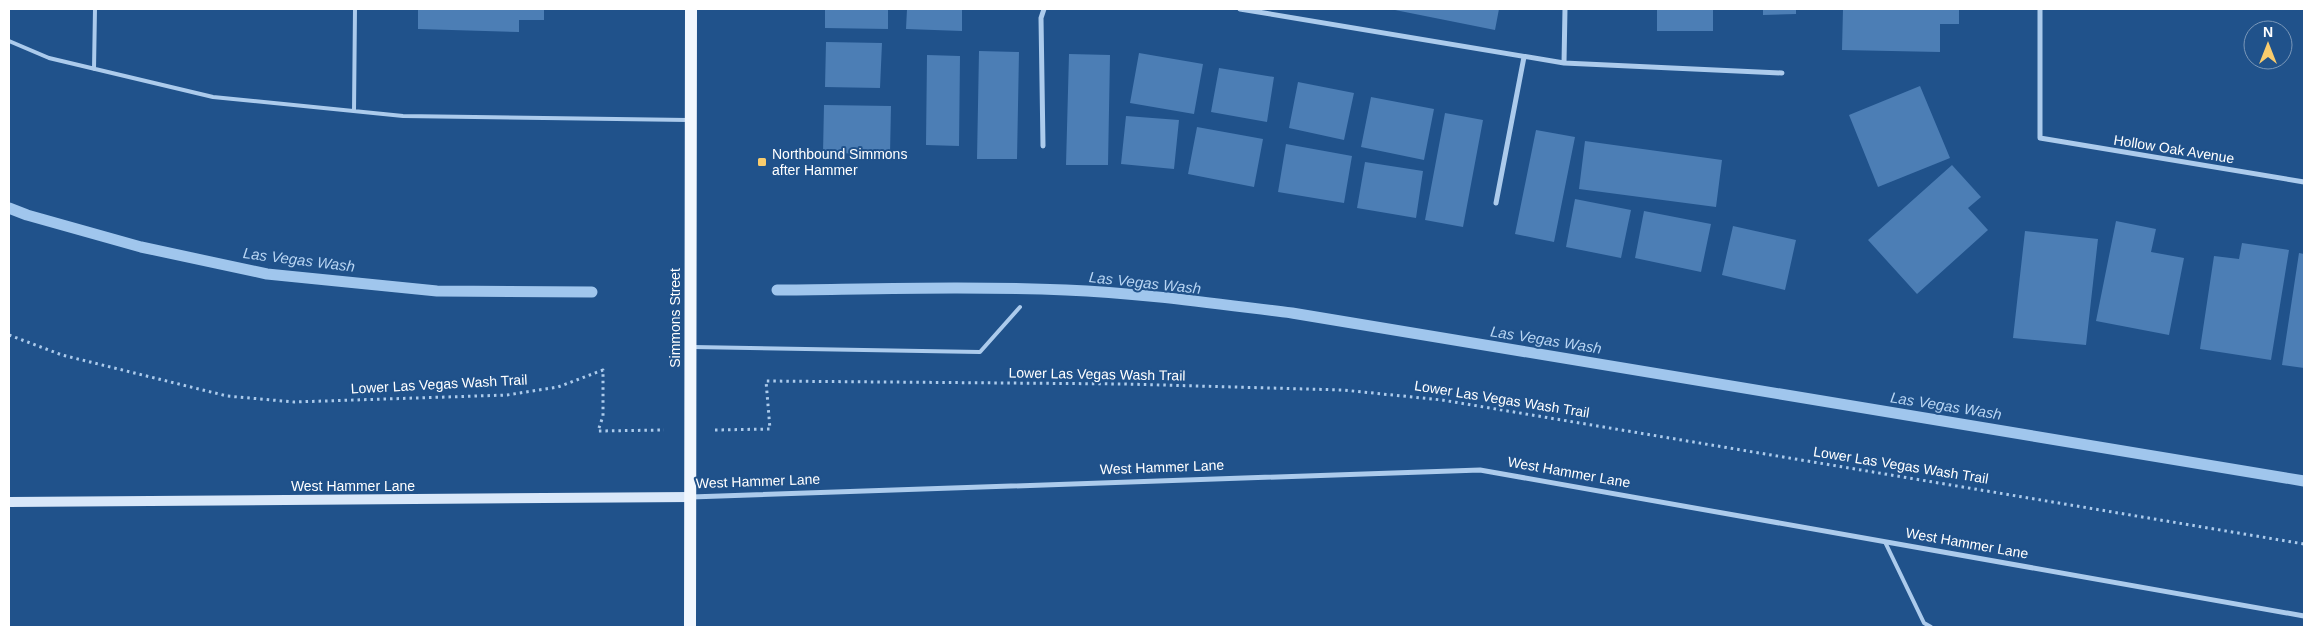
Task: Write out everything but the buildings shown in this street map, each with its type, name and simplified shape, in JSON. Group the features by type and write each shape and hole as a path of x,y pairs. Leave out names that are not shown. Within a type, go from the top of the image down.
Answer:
{"main road":[{"name":"Simmons Street","path":"690,627 691,9"}],"street":[{"path":"1043,146 1041,18 1044,9"},
{"path":"1240,9 1564,63 1782,73"},
{"path":"1564,63 1565,9"},
{"name":"Hollow Oak Avenue","path":"2040,9 2040,138 2304,182"},
{"path":"1496,203 1524,56"},
{"name":"West Hammer Lane","path":"9,502 691,497 1480,470 2304,616"}],"lane":[{"path":"94,69 95,9"},
{"path":"354,111 355,9"},
{"path":"9,41 49,58 213,96 402,116 691,120"},
{"path":"690,347 980,352 1020,307"},
{"path":"1885,542 1924,623 1932,627"}],"path":[{"name":"Lower Las Vegas Wash Trail","path":"9,335 62,355 227,396 294,402 507,395 558,387 603,370 603,416 598,431 770,429 766,381 1125,384 1343,390 1442,400 2304,544"}],"waterway":[{"name":"Las Vegas Wash","path":"9,208 27,215 141,247 267,274 437,291 592,292"},
{"name":"Las Vegas Wash","path":"777,290 958,288 1094,291 1292,313 2304,481"}],"place":[{"name":"Northbound Simmons after Hammer","path":"762,162"}]}
